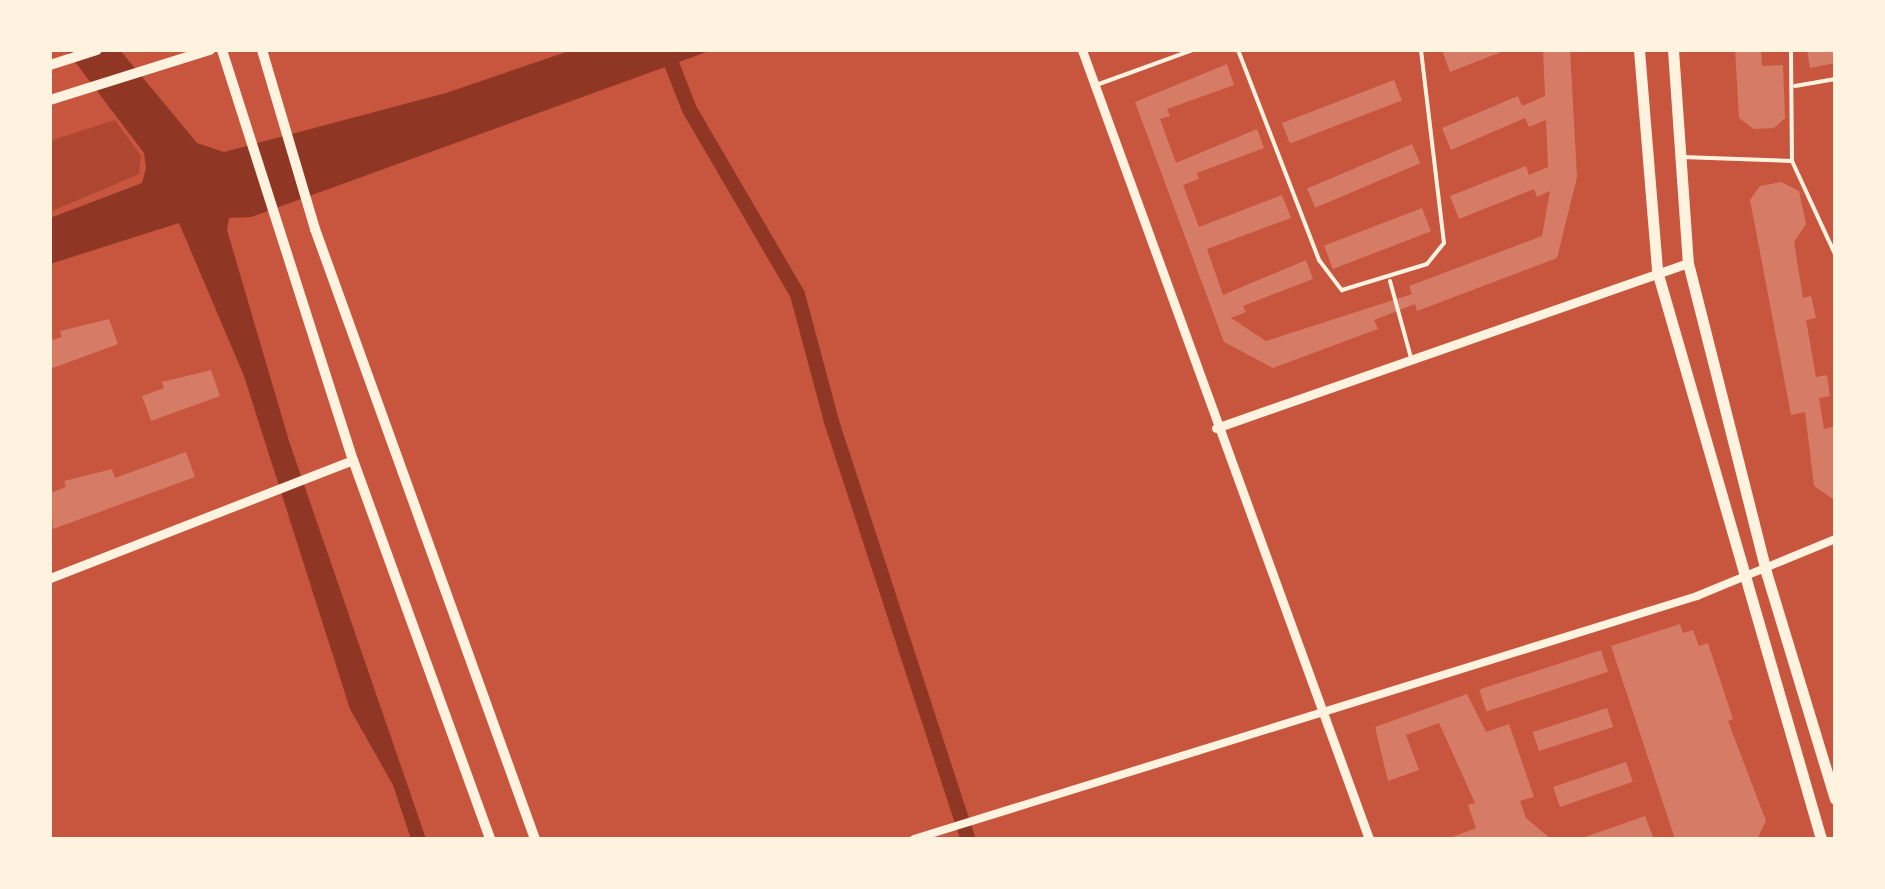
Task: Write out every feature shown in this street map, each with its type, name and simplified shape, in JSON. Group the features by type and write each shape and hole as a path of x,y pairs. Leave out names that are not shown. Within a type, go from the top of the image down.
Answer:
{"main road":[{"path":"50,65 96,50"},
{"path":"50,100 210,50"},
{"path":"222,50 353,460 490,839"},
{"path":"262,50 304,192 535,839"},
{"path":"1639,50 1657,271 1742,580 1821,839"},
{"path":"1673,50 1688,263 1766,572 1835,799"}],"street":[{"path":"1082,50 1216,428 1369,839"},
{"path":"1216,428 1688,263"},
{"path":"50,578 353,460"},
{"path":"914,839 1742,580 1835,539"}],"lane":[{"path":"1095,85 1193,50"},
{"path":"1238,50 1328,276 1342,290 1390,279 1434,260 1444,243 1421,50"},
{"path":"1792,50 1792,161 1835,254"},
{"path":"1794,86 1835,80"},
{"path":"1680,156 1792,161"},
{"path":"1390,279 1412,358"}],"shaded area":[{"path":"66,50 120,50 197,143 224,152 446,93 572,50 712,50 251,217 229,218 227,230 289,441 426,839 411,839 393,785 350,709 244,376 179,223 50,264 50,218 142,183 146,168 144,153"},
{"path":"115,120 141,156 139,174 50,212 50,141"}],"building":[{"path":"1442,50 1506,50 1450,72"},
{"path":"1543,50 1570,50 1577,177 1557,258 1417,311 1415,304 1374,320 1378,329 1273,368 1224,342 1135,102 1227,64 1234,85 1167,109 1170,116 1160,119 1176,163 1257,129 1264,148 1197,173 1199,179 1183,185 1199,227 1282,195 1291,218 1207,249 1223,295 1306,260 1313,279 1243,306 1246,312 1231,318 1266,341 1412,294 1409,286 1542,236 1550,191 1537,197 1534,189 1459,219 1450,196 1526,166 1529,175 1548,167 1546,120 1529,127 1525,118 1451,150 1442,128 1518,96 1522,106 1545,96"},
{"path":"1735,50 1761,50 1762,66 1783,65 1785,118 1774,128 1754,129 1739,118"},
{"path":"1807,50 1835,50 1835,63 1810,68"},
{"path":"1394,80 1402,101 1290,144 1282,123"},
{"path":"1412,144 1420,163 1315,208 1307,189"},
{"path":"1781,182 1799,191 1806,224 1794,242 1803,298 1811,296 1816,318 1806,320 1816,377 1827,375 1830,396 1819,398 1824,429 1835,426 1833,499 1814,486 1805,412 1791,415 1750,200 1760,186"},
{"path":"1422,208 1431,231 1333,269 1324,246"},
{"path":"109,319 118,344 50,369 50,341 62,337 60,331"},
{"path":"211,370 220,396 151,421 142,396 164,388 162,382"},
{"path":"186,452 195,477 53,529 50,493 66,487 64,481 112,469 115,478"},
{"path":"1680,624 1683,633 1693,630 1699,646 1708,643 1733,719 1728,721 1766,821 1757,839 1675,839 1611,646"},
{"path":"1601,650 1608,672 1486,711 1479,690"},
{"path":"1467,694 1486,732 1509,724 1534,797 1520,801 1526,818 1551,839 1447,839 1476,828 1468,805 1475,803 1439,723 1406,735 1419,770 1388,781 1375,727"},
{"path":"1607,708 1613,727 1539,751 1533,732"},
{"path":"1626,762 1633,782 1560,807 1553,787"},
{"path":"1645,816 1653,837 1582,839 1582,838"}],"waterway":[{"path":"666,50 689,109 797,294 831,421 968,839"}]}
